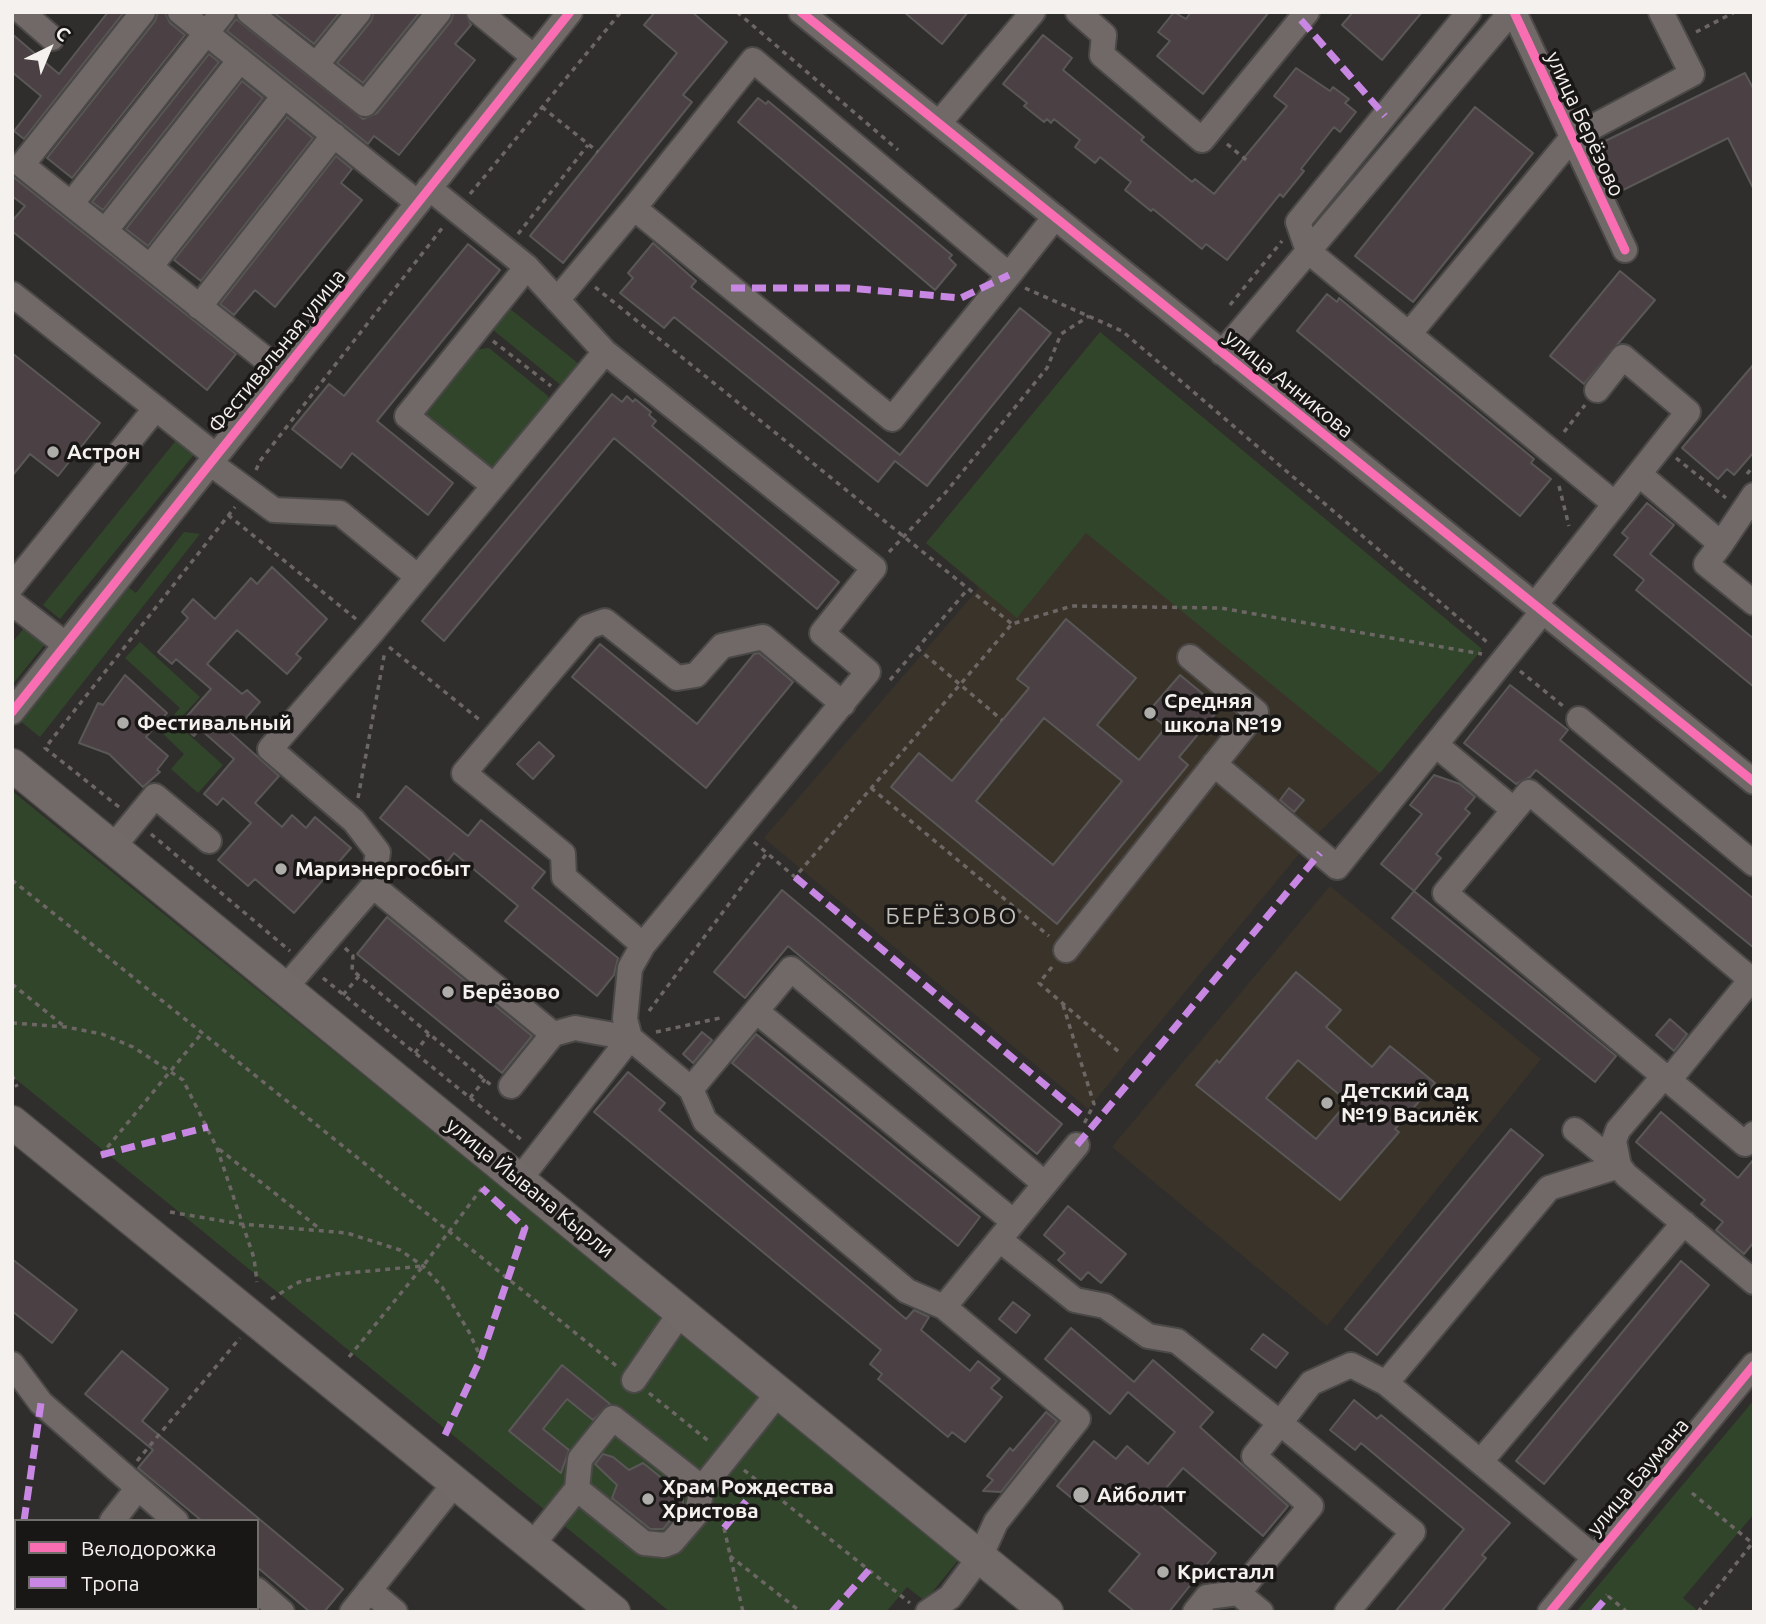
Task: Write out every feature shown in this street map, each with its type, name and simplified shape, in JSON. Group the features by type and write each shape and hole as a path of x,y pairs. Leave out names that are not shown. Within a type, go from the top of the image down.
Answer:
{"main road":[{"name":"улица Йывана Кырли","path":"12,765 1047,1612"},
{"path":"12,1122 614,1612"}],"street":[{"path":"22,12 52,38"},
{"path":"143,12 22,165 282,373"},
{"path":"180,12 334,135 424,195 457,209 527,267 605,352 874,568 821,633 868,672 643,945 630,968 625,1019 629,1038 519,1180"},
{"path":"71,204 223,12"},
{"path":"316,65 359,12"},
{"path":"266,17 316,65 365,104 439,12"},
{"path":"479,12 534,57"},
{"name":"Фестивальная улица","path":"12,712 570,12"},
{"name":"улица Анникова","path":"802,12 1754,782"},
{"path":"939,124 1033,12"},
{"path":"1078,12 1104,35 1102,55 1202,140 1307,12"},
{"path":"1469,12 1298,222 1308,251 1615,504"},
{"path":"1222,353 1512,12"},
{"name":"улица Берёзово","path":"1512,12 1625,250"},
{"path":"1409,334 1572,138 1692,74 1661,12"},
{"path":"105,231 240,60"},
{"path":"557,300 753,60 1009,275"},
{"path":"150,267 284,96"},
{"path":"199,306 334,135"},
{"path":"634,208 892,419 1055,217"},
{"path":"494,486 407,416 527,267"},
{"path":"12,294 156,408 247,491 274,510 340,513 418,577"},
{"path":"285,988 373,886 379,852 354,821 270,749 387,615 605,352"},
{"path":"1214,764 1337,867 1505,658 1576,553 1688,412 1623,357 1597,390"},
{"path":"12,586 156,408"},
{"path":"1639,474 1721,544"},
{"path":"1742,490 1721,544 1706,564 1754,603"},
{"path":"12,603 66,645"},
{"path":"643,945 564,877 563,854 464,773 588,627 605,621 677,678 696,675 722,646 764,637 843,704"},
{"path":"1066,950 1256,712 1190,657"},
{"path":"1579,719 1754,864"},
{"path":"1436,745 1514,810"},
{"path":"1619,1166 1614,1141 1618,1130 1666,1078 1753,979 1529,792 1445,893 1666,1078 1745,1144 1754,1134"},
{"path":"113,847 155,796 209,841"},
{"path":"373,886 553,1034"},
{"path":"691,1088 791,969 1045,1184"},
{"path":"756,1010 1007,1231 1075,1300 1105,1306 1148,1336 1177,1341 1413,1532 1347,1612"},
{"path":"511,1086 553,1034 575,1028 629,1038 691,1088 705,1121 907,1291 944,1307 1078,1419 996,1522 980,1557 950,1597 919,1608"},
{"path":"1574,1130 1754,1282"},
{"path":"944,1307 1077,1145"},
{"path":"1386,1383 1549,1188 1619,1166"},
{"path":"1481,1461 1684,1223"},
{"path":"634,1380 681,1312"},
{"path":"12,1364 41,1403 174,1519"},
{"path":"1195,1612 1208,1597 1238,1593 1311,1506 1254,1456 1311,1383 1350,1365 1386,1383 1595,1558"},
{"name":"улица Баумана","path":"1550,1612 1754,1365"},
{"path":"577,1489 644,1543 664,1545 672,1542 696,1513 702,1488 779,1392"},
{"path":"532,1545 577,1489 580,1460 613,1418 702,1488"},
{"path":"113,1519 131,1482"},
{"path":"352,1612 455,1483"},
{"path":"369,1590 395,1612"},
{"path":"259,1592 282,1612"},
{"path":"1238,1593 1261,1612"}],"path":[{"path":"531,1147 44,748 247,491 260,461 457,209 621,12"},
{"path":"737,12 898,150"},
{"path":"1676,42 1735,12"},
{"path":"542,107 598,152"},
{"path":"1210,130 1250,163"},
{"path":"506,249 588,145"},
{"path":"1230,305 1298,222"},
{"path":"579,274 1012,624"},
{"path":"1009,275 1028,290 1122,331 1579,719"},
{"path":"874,568 946,492 1047,368 1061,334 1089,316"},
{"path":"477,329 566,399"},
{"path":"1576,553 1549,450 1597,390"},
{"path":"1661,445 1725,500 1742,490 1754,465"},
{"path":"739,829 796,877 1012,624 1072,606 1220,608 1505,658"},
{"path":"354,821 387,644 387,615"},
{"path":"917,648 1002,720"},
{"path":"871,788 1066,950 1040,983 1119,1052"},
{"path":"629,1038 767,853"},
{"path":"12,880 508,1278"},
{"path":"330,935 353,956 352,970 359,976 495,1088 511,1086"},
{"path":"343,995 359,976"},
{"path":"12,984 66,1027"},
{"path":"1062,1003 1094,1104 1077,1145"},
{"path":"629,1038 756,1010"},
{"path":"12,1023 66,1027 102,1034 133,1047 172,1070 191,1092 217,1148 254,1258 257,1282"},
{"path":"101,1155 202,1032"},
{"path":"415,1053 429,1034"},
{"path":"12,1075 17,1087"},
{"path":"470,1098 485,1079"},
{"path":"217,1148 320,1230"},
{"path":"349,1357 424,1266 482,1188"},
{"path":"170,1212 241,1224 320,1230 373,1240 400,1250 424,1266 455,1305 481,1358"},
{"path":"131,1482 274,1296 299,1282 337,1274 424,1266"},
{"path":"761,1483 919,1608"},
{"path":"1692,1493 1753,1542 1699,1612"},
{"path":"724,1528 743,1612"},
{"path":"730,1556 801,1612"},
{"path":"1608,1596 1626,1612"}],"shaded area":[{"name":"Средняя школа №19","path":"1100,332 1482,649 1380,773 1308,843 1088,1109 764,838 979,588 926,543"},
{"name":"Детский сад №19 Василёк","path":"1330,886 1541,1059 1327,1326 1112,1147"}],"green space":[{"path":"509,308 579,364 562,386 492,329"},
{"path":"1100,332 1482,649 1380,773 1086,533 1017,618 926,543"},
{"path":"489,348 548,396 548,409 493,475 420,415 473,350"},
{"path":"178,438 196,452 60,619 43,605"},
{"path":"184,532 200,534 40,737 19,720 125,585 136,593"},
{"path":"28,623 45,644 12,685 12,643"},
{"path":"140,642 200,697 176,723 223,765 198,793 171,769 184,754 160,731 180,708 125,658"},
{"path":"12,791 960,1558 925,1601 907,1587 886,1612 670,1612 12,1076"},
{"path":"1754,1400 1754,1514 1683,1598 1699,1612 1576,1612"}],"building":[{"path":"108,12 124,12 24,139 14,131 41,96 12,72 12,34 59,74"},
{"path":"158,12 165,12 170,23 185,35 72,178 47,158 155,21"},
{"path":"273,12 340,12 314,44"},
{"path":"374,12 420,12 363,83 337,63 371,21"},
{"path":"454,12 465,12 471,25 455,44 475,60 399,155 374,136 368,144 227,31 236,19 363,119 377,113 451,21"},
{"path":"655,12 692,12 727,42 683,95 692,102 563,263 530,236 677,53 644,25"},
{"path":"904,12 968,12 942,44"},
{"path":"1174,12 1186,19 1191,12 1269,12 1203,94 1157,56 1170,41 1158,32"},
{"path":"1353,12 1422,12 1382,60 1342,25"},
{"path":"1043,35 1072,58 1063,70 1144,137 1141,140 1192,182 1195,179 1214,194 1287,106 1274,96 1296,68 1330,91 1333,87 1349,99 1345,103 1356,112 1340,132 1334,127 1301,169 1304,171 1283,197 1280,194 1227,260 1206,244 1202,249 1153,209 1151,211 1125,190 1131,182 1100,157 1095,163 1075,147 1080,140 1054,119 1051,123 1047,119 1044,122 1024,106 1027,103 1003,84"},
{"path":"209,54 219,62 103,210 92,202"},
{"path":"1745,73 1754,90 1754,190 1728,138 1621,191 1599,144"},
{"path":"242,81 263,98 148,246 126,229"},
{"path":"758,98 766,104 768,101 952,255 949,258 956,265 935,290 738,122"},
{"path":"1475,107 1533,153 1413,302 1355,256"},
{"path":"287,117 313,138 201,281 174,260"},
{"path":"336,156 352,169 341,183 362,200 275,307 255,290 234,315 220,304"},
{"path":"12,176 236,354 207,390 12,231 12,221 25,206 12,196"},
{"path":"653,243 696,281 691,287 900,455 1020,308 1051,333 927,486 895,461 878,482 674,317 664,328 620,293 633,278 628,273"},
{"path":"468,244 500,270 377,421 453,483 428,515 352,453 341,468 292,429 329,384 344,396"},
{"path":"1620,271 1655,300 1584,384 1550,356"},
{"path":"1327,294 1337,302 1339,298 1534,459 1531,463 1551,479 1520,516 1297,331"},
{"path":"12,353 100,423 58,476 30,454 12,476"},
{"path":"1754,364 1754,452 1734,475 1727,469 1718,479 1682,448"},
{"path":"612,394 622,402 627,396 633,402 635,399 651,412 649,415 656,421 652,426 839,582 817,609 614,438 444,641 422,621"},
{"path":"1647,503 1674,525 1650,554 1754,639 1754,687 1636,590 1644,580 1614,555 1628,538 1622,533"},
{"path":"272,567 327,619 296,654 301,658 287,674 237,630 207,664 242,694 247,690 260,702 232,734 279,776 255,803 282,827 292,815 306,828 315,817 351,848 294,913 255,879 248,886 218,860 251,823 223,798 217,805 204,794 234,759 200,729 194,736 180,724 211,689 176,659 172,664 158,652 188,618 182,612 193,599 215,619 251,578 257,584"},
{"path":"1066,619 1136,678 1097,725 1139,760 1166,727 1148,712 1180,675 1220,708 1179,757 1188,765 1057,924 891,787 919,753 952,781 1029,688 1017,679","holes":["1044,718 1122,781 1053,865 976,801"]},
{"path":"600,644 697,724 754,654 759,653 793,682 706,788 572,677"},
{"name":"Фестивальный","path":"125,675 167,713 146,737 168,756 157,770 160,772 143,787 109,754 79,743 98,703 103,705"},
{"path":"1510,685 1568,730 1560,740 1754,899 1754,948 1536,770 1530,777 1516,784 1464,743"},
{"path":"539,742 554,756 533,779 517,764"},
{"path":"1434,775 1460,784 1475,797 1465,809 1470,813 1436,854 1441,858 1414,891 1381,864 1422,814 1410,805"},
{"path":"406,786 468,836 481,820 545,872 532,888 618,958 614,975 597,996 505,921 518,906 454,853 441,869 380,818"},
{"path":"1289,788 1304,800 1294,812 1280,800"},
{"path":"782,890 1062,1124 1037,1154 788,946 745,998 714,972"},
{"path":"1414,891 1616,1056 1595,1082 1392,918"},
{"name":"Берёзово","path":"387,917 532,1036 502,1073 357,954"},
{"path":"1296,972 1341,1010 1326,1027 1372,1067 1390,1046 1435,1083 1395,1129 1399,1132 1340,1200 1196,1085 1217,1060 1219,1063","holes":["1298,1060 1348,1102 1316,1139 1266,1098"]},
{"path":"1670,1019 1687,1034 1674,1051 1656,1035"},
{"path":"702,1032 712,1040 693,1063 683,1054"},
{"path":"756,1034 980,1217 958,1246 732,1063"},
{"path":"628,1072 665,1103 659,1110 906,1319 914,1310 929,1317 921,1330 970,1371 978,1361 1000,1379 991,1388 1002,1397 965,1442 952,1432 948,1437 878,1379 882,1374 870,1364 881,1350 594,1112"},
{"path":"1661,1112 1738,1178 1754,1159 1754,1242 1744,1254 1716,1230 1723,1222 1701,1204 1705,1200 1636,1142"},
{"path":"1511,1129 1543,1155 1377,1355 1345,1329"},
{"path":"1068,1206 1126,1254 1101,1283 1088,1272 1081,1280 1058,1260 1065,1253 1044,1235"},
{"path":"12,1259 77,1310 52,1343 12,1311"},
{"path":"1681,1261 1709,1285 1544,1484 1516,1461"},
{"path":"1013,1302 1030,1315 1016,1333 999,1319"},
{"path":"1071,1328 1134,1382 1153,1360 1213,1412 1200,1427 1288,1506 1263,1536 1183,1468 1155,1501 1216,1553 1169,1612 1135,1612 1109,1591 1140,1554 1057,1486 1094,1441 1116,1459 1127,1446 1148,1464 1175,1432 1128,1392 1110,1414 1045,1359"},
{"path":"1263,1334 1288,1353 1276,1368 1251,1349"},
{"path":"122,1351 168,1389 142,1421 343,1589 324,1612 310,1612 259,1569 259,1519 200,1519 138,1468 153,1450 85,1394"},
{"path":"562,1365 610,1404 593,1420 567,1399 543,1429 569,1450 561,1473 509,1431"},
{"path":"1354,1400 1377,1419 1381,1415 1510,1523 1482,1555 1486,1558 1441,1612 1395,1612 1464,1529 1361,1443 1355,1450 1330,1430"},
{"path":"1046,1412 1057,1421 1001,1492 983,1491 993,1480 987,1476 1010,1448 1013,1451"},
{"path":"603,1454 613,1457 629,1470 643,1463 683,1495 683,1506 663,1529 650,1529 612,1498 617,1485 595,1464"}],"marked path":[{"path":"1301,20 1385,116"},
{"path":"731,288 848,288 961,298 1009,275"},
{"path":"1077,1145 1320,853"},
{"path":"795,877 1085,1118"},
{"path":"101,1155 208,1127"},
{"path":"445,1435 481,1358 525,1228 482,1188"},
{"path":"24,1519 41,1403"},
{"path":"724,1528 761,1483"},
{"path":"832,1612 869,1570"},
{"path":"1594,1612 1608,1596"}],"cycle path":[{"path":"12,712 570,12"},
{"path":"801,12 1754,782"},
{"path":"1514,12 1625,250"},
{"path":"1550,1612 1754,1365"}],"place":[{"name":"Астрон","path":"53,452"},
{"name":"Средняя школа №19","path":"1150,713"},
{"name":"Фестивальный","path":"123,723"},
{"name":"Мариэнергосбыт","path":"281,869"},
{"name":"Берёзово","path":"448,992"},
{"name":"Детский сад №19 Василёк","path":"1327,1103"},
{"name":"Айболит","path":"1081,1495"},
{"name":"Храм Рождества Христова","path":"648,1499"},
{"name":"Кристалл","path":"1163,1572"}],"district":[{"name":"БЕРЁЗОВО","path":"952,916"}]}
